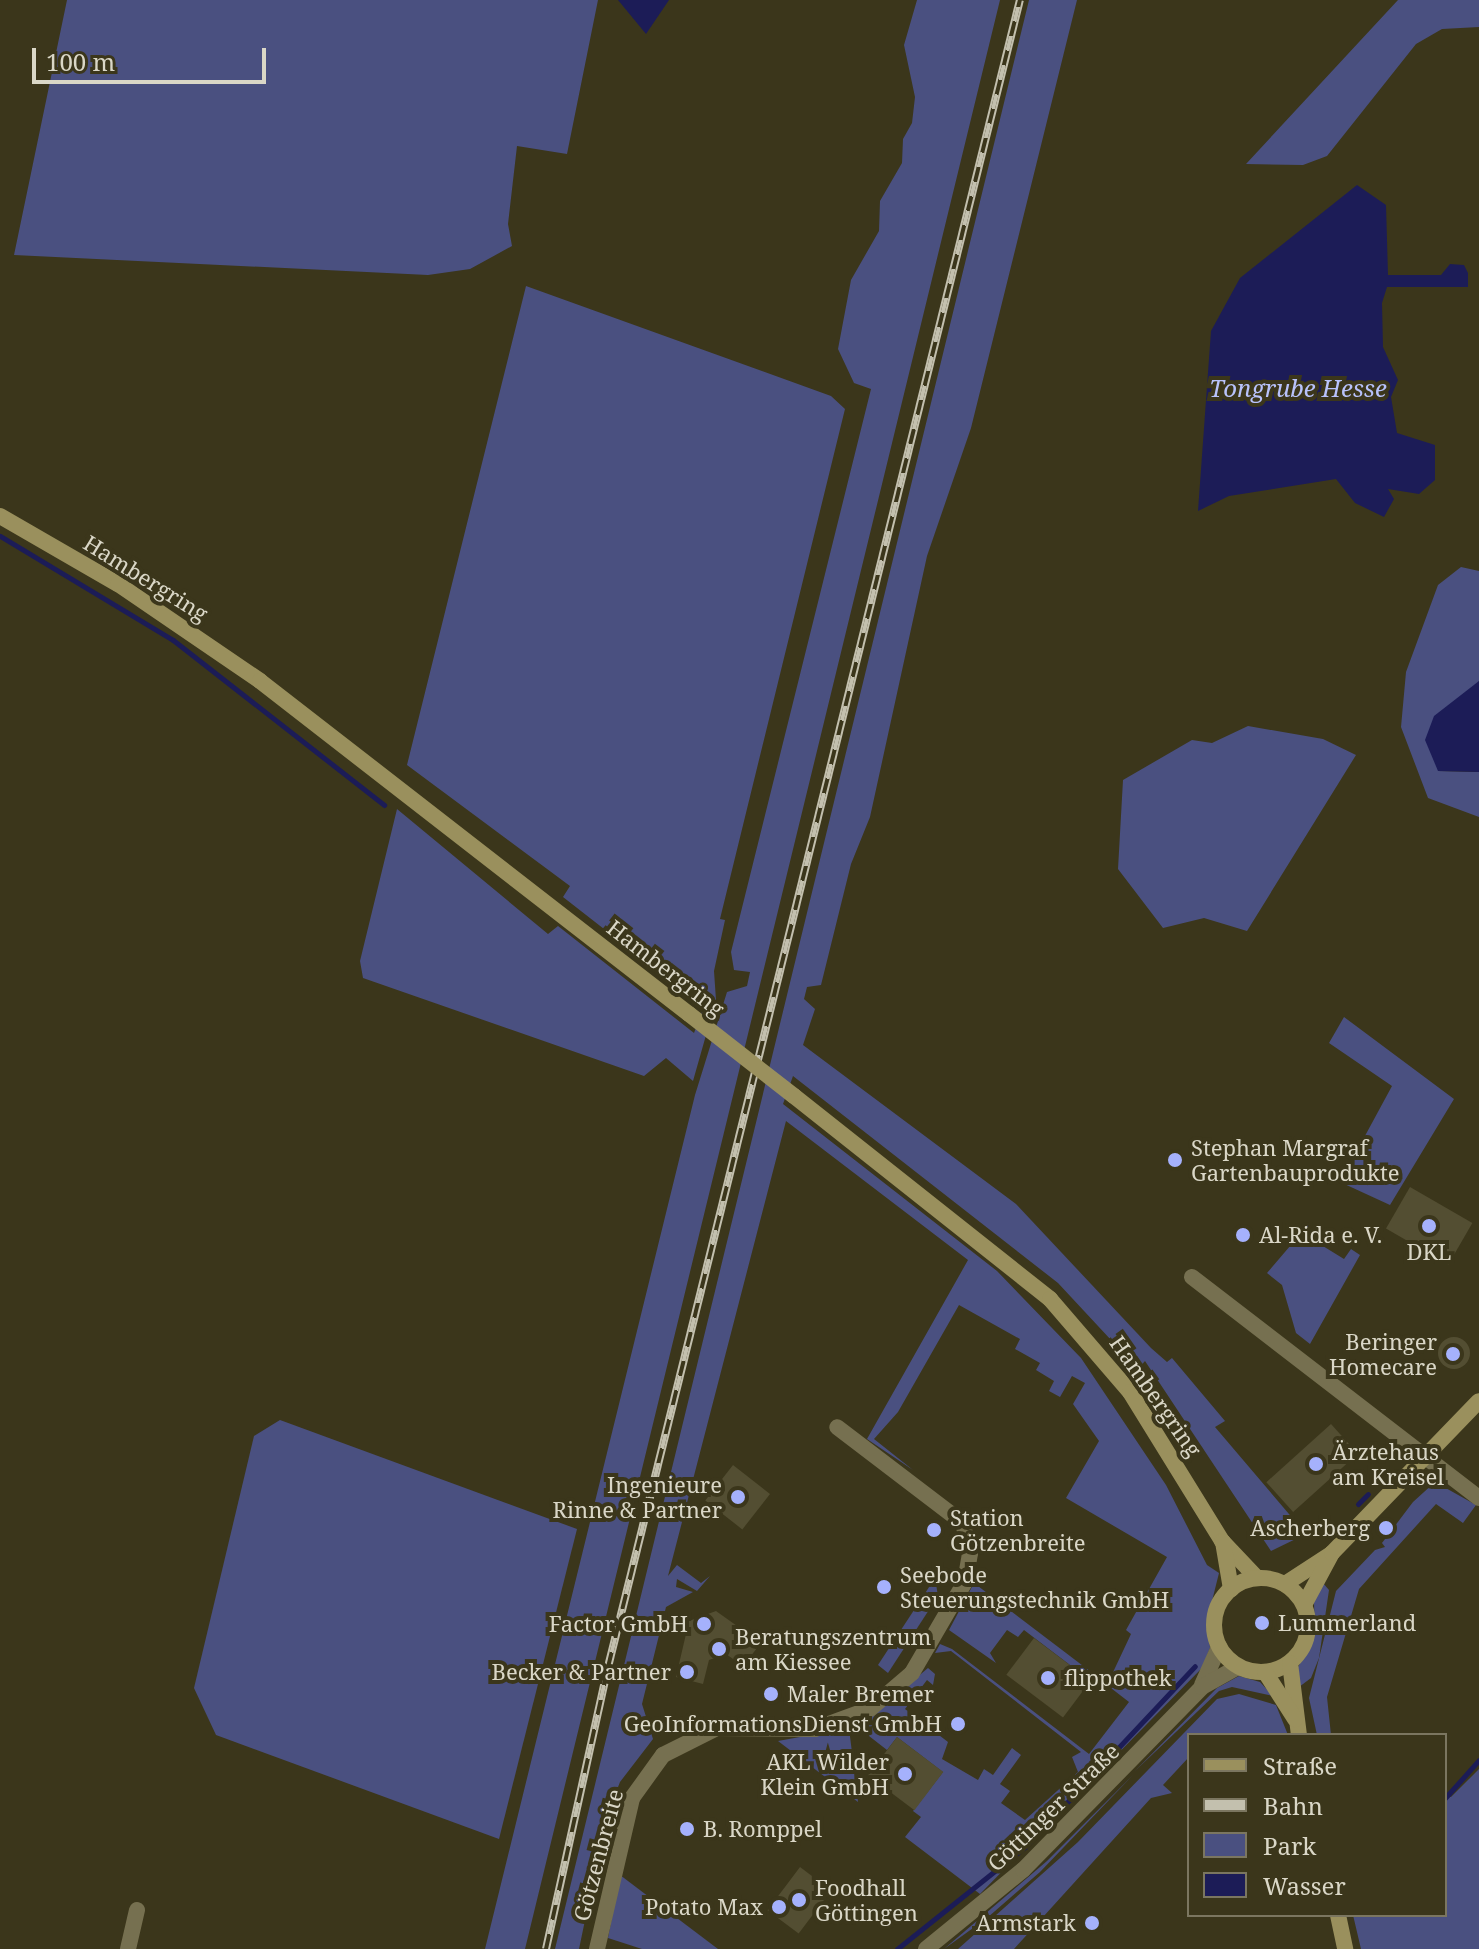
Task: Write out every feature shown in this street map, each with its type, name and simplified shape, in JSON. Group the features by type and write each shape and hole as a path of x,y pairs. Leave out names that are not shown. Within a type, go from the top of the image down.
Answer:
{"main road":[{"name":"Hambergring","path":"0,516 118,584 260,681 1050,1299 1130,1392 1222,1541 1257,1578"},
{"path":"1285,1584 1332,1553 1479,1401"},
{"name":"Hambergring","path":"1222,1541 1231,1589"},
{"path":"1304,1605 1332,1553"},
{"path":"1231,1589 1257,1578 1285,1584 1304,1605 1308,1631 1290,1663 1297,1727"},
{"name":"Göttinger Straße","path":"1219,1647 1214,1620 1231,1589"},
{"path":"1219,1647 1238,1667 1265,1672 1290,1663"},
{"path":"1265,1672 1297,1727"},
{"path":"1338,1917 1345,1949"}],"street":[{"path":"1192,1277 1479,1498"},
{"name":"Götzenbreite","path":"597,1949 632,1798 663,1755 717,1728 815,1729 870,1709 912,1673 965,1582 970,1553 963,1523 837,1427"},
{"name":"Göttinger Straße","path":"1202,1687 1219,1647"},
{"name":"Göttinger Straße","path":"926,1949 1023,1870 1202,1687 1238,1667"},
{"path":"128,1949 137,1910"}],"green space":[{"path":"67,0 598,0 567,154 517,146 508,224 512,246 470,269 428,275 14,255"},
{"path":"917,0 1000,0 525,1949 485,1949 695,1095 727,992 747,986 750,972 734,970 731,952 871,389 854,383 838,349 851,280 879,231 880,201 902,163 903,139 912,123 915,97 904,45"},
{"path":"1029,0 1077,0 971,428 927,556 870,817 851,864 821,985 807,987 804,999 815,1009 803,1045 1016,1204 1151,1348 1167,1362 1172,1358 1225,1421 1215,1427 1306,1534 1271,1551 1145,1361 1138,1369 1058,1283 793,1076 783,1104 997,1271 1081,1358 1166,1485 1207,1565 1219,1573 1208,1617 1210,1648 1202,1668 980,1894 905,1837 921,1817 913,1811 943,1772 897,1737 887,1750 869,1736 865,1721 928,1668 935,1674 933,1685 927,1680 905,1709 948,1742 942,1759 978,1780 984,1769 993,1775 1012,1748 1021,1755 1000,1784 1010,1791 1001,1803 1025,1820 1078,1772 1072,1757 1081,1752 951,1651 935,1653 940,1644 952,1649 1089,1754 1129,1702 1107,1685 1131,1634 1126,1630 1167,1557 1066,1498 1099,1441 1073,1404 1085,1383 1072,1376 1060,1397 1049,1391 1054,1381 1036,1370 1040,1363 1015,1349 1020,1339 959,1305 898,1412 874,1439 913,1470 867,1439 968,1260 786,1121 668,1576 677,1565 701,1583 710,1576 697,1591 677,1579 676,1587 693,1592 666,1607 642,1704 653,1739 620,1782 607,1815 579,1949 555,1949"},
{"path":"1398,0 1479,0 1479,27 1442,29 1416,44 1327,156 1303,165 1246,164"},
{"path":"526,286 831,396 845,409 720,919 725,920 714,971 716,1000 693,1081 666,1058 644,1076 363,978 360,961 397,809 548,934 558,926 694,1033 704,1007 563,897 570,886 407,765"},
{"path":"1461,567 1479,571 1479,681 1438,771 1479,772 1479,817 1428,798 1401,727 1406,672 1438,585"},
{"path":"1248,726 1323,739 1356,755 1247,931 1204,918 1163,928 1118,869 1123,780 1192,740 1212,743"},
{"path":"1344,1017 1454,1099 1390,1205 1340,1182 1392,1086 1329,1043"},
{"path":"1308,1225 1305,1235 1344,1259 1351,1249 1360,1255 1310,1344 1296,1333 1282,1285 1267,1273"},
{"path":"280,1420 577,1529 499,1839 216,1735 194,1688 254,1436"},
{"path":"1435,1482 1476,1505 1463,1523 1436,1504 1359,1589 1327,1697 1331,1733 1317,1733 1309,1698 1336,1591 1375,1550 1385,1547 1382,1543 1413,1502"},
{"path":"935,1578 938,1596 888,1673 878,1665"},
{"path":"974,1583 1095,1675 1091,1681 1024,1630 1018,1637 1007,1630 990,1653 996,1663 949,1630"},
{"path":"1323,1583 1329,1590 1319,1658 1311,1678 1299,1687 1298,1667 1315,1636 1314,1602"},
{"path":"1239,1676 1260,1682 1273,1696 1232,1687 1219,1691 1135,1771 1217,1688"},
{"path":"1239,1694 1276,1705 1287,1733 1187,1733 1187,1759 1163,1785 1172,1793 1151,1798 1014,1949 958,1949 1078,1842 1217,1699"},
{"path":"849,1728 858,1802 778,1741"},
{"path":"1479,1769 1479,1949 1361,1949 1353,1917 1447,1917 1447,1796 1451,1797"},
{"path":"1134,1774 1040,1872 987,1918 944,1949 1047,1861"},
{"path":"620,1875 718,1949 642,1949 608,1938"}],"water":[{"path":"618,0 669,0 646,34"},
{"name":"Tongrube Hesse","path":"1357,185 1386,205 1388,275 1441,275 1450,264 1464,265 1468,273 1468,287 1387,287 1382,303 1383,347 1398,380 1391,397 1397,433 1435,445 1435,480 1419,494 1388,489 1394,499 1384,517 1355,503 1336,479 1229,496 1198,511 1211,331 1240,278"},
{"path":"1479,681 1479,772 1438,771 1425,740 1434,716"}],"building":[{"name":"DKL","path":"1410,1187 1472,1223 1448,1265 1386,1229"},
{"name":"Beringer Homecare","path":"1454,1337 1465,1342 1470,1353 1465,1364 1454,1369 1443,1364 1438,1353 1443,1342"},
{"name":"Ärztehaus am Kreisel","path":"1331,1424 1358,1454 1293,1512 1266,1482"},
{"name":"Ingenieure Rinne & Partner","path":"733,1465 770,1494 742,1529 705,1500"},
{"name":"Beratungszentrum am Kiessee","path":"716,1611 761,1643 743,1666 726,1654 709,1660 703,1684 676,1677 689,1621"},
{"name":"flippothek","path":"1034,1638 1091,1681 1063,1717 1006,1675"},
{"name":"AKL Wilder Klein GmbH","path":"897,1737 943,1772 914,1810 868,1775"},
{"name":"Foodhall Göttingen","path":"800,1867 831,1890 799,1934 768,1910"}],"waterway":[{"path":"0,536 173,640 384,805"},
{"path":"1358,1504 1368,1494"},
{"path":"897,1949 1025,1847 1195,1666"},
{"path":"1447,1796 1479,1760"}],"railway":[{"path":"546,1949 608,1667 1020,0"}],"place":[{"name":"Stephan Margraf Gartenbauprodukte","path":"1175,1160"},
{"name":"DKL","path":"1429,1226"},
{"name":"Al-Rida e. V.","path":"1243,1235"},
{"name":"Beringer Homecare","path":"1453,1354"},
{"name":"Ärztehaus am Kreisel","path":"1316,1464"},
{"name":"Ingenieure Rinne & Partner","path":"738,1497"},
{"name":"Ascherberg","path":"1386,1528"},
{"name":"Station Götzenbreite","path":"934,1530"},
{"name":"Seebode Steuerungstechnik GmbH","path":"884,1587"},
{"name":"Lummerland","path":"1262,1623"},
{"name":"Factor GmbH","path":"704,1624"},
{"name":"Beratungszentrum am Kiessee","path":"719,1649"},
{"name":"Becker & Partner","path":"687,1672"},
{"name":"flippothek","path":"1048,1678"},
{"name":"Maler Bremer","path":"771,1694"},
{"name":"GeoInformationsDienst GmbH","path":"958,1724"},
{"name":"AKL Wilder Klein GmbH","path":"905,1774"},
{"name":"B. Romppel","path":"687,1829"},
{"name":"Foodhall Göttingen","path":"799,1900"},
{"name":"Potato Max","path":"779,1907"},
{"name":"Armstark","path":"1092,1923"}]}
